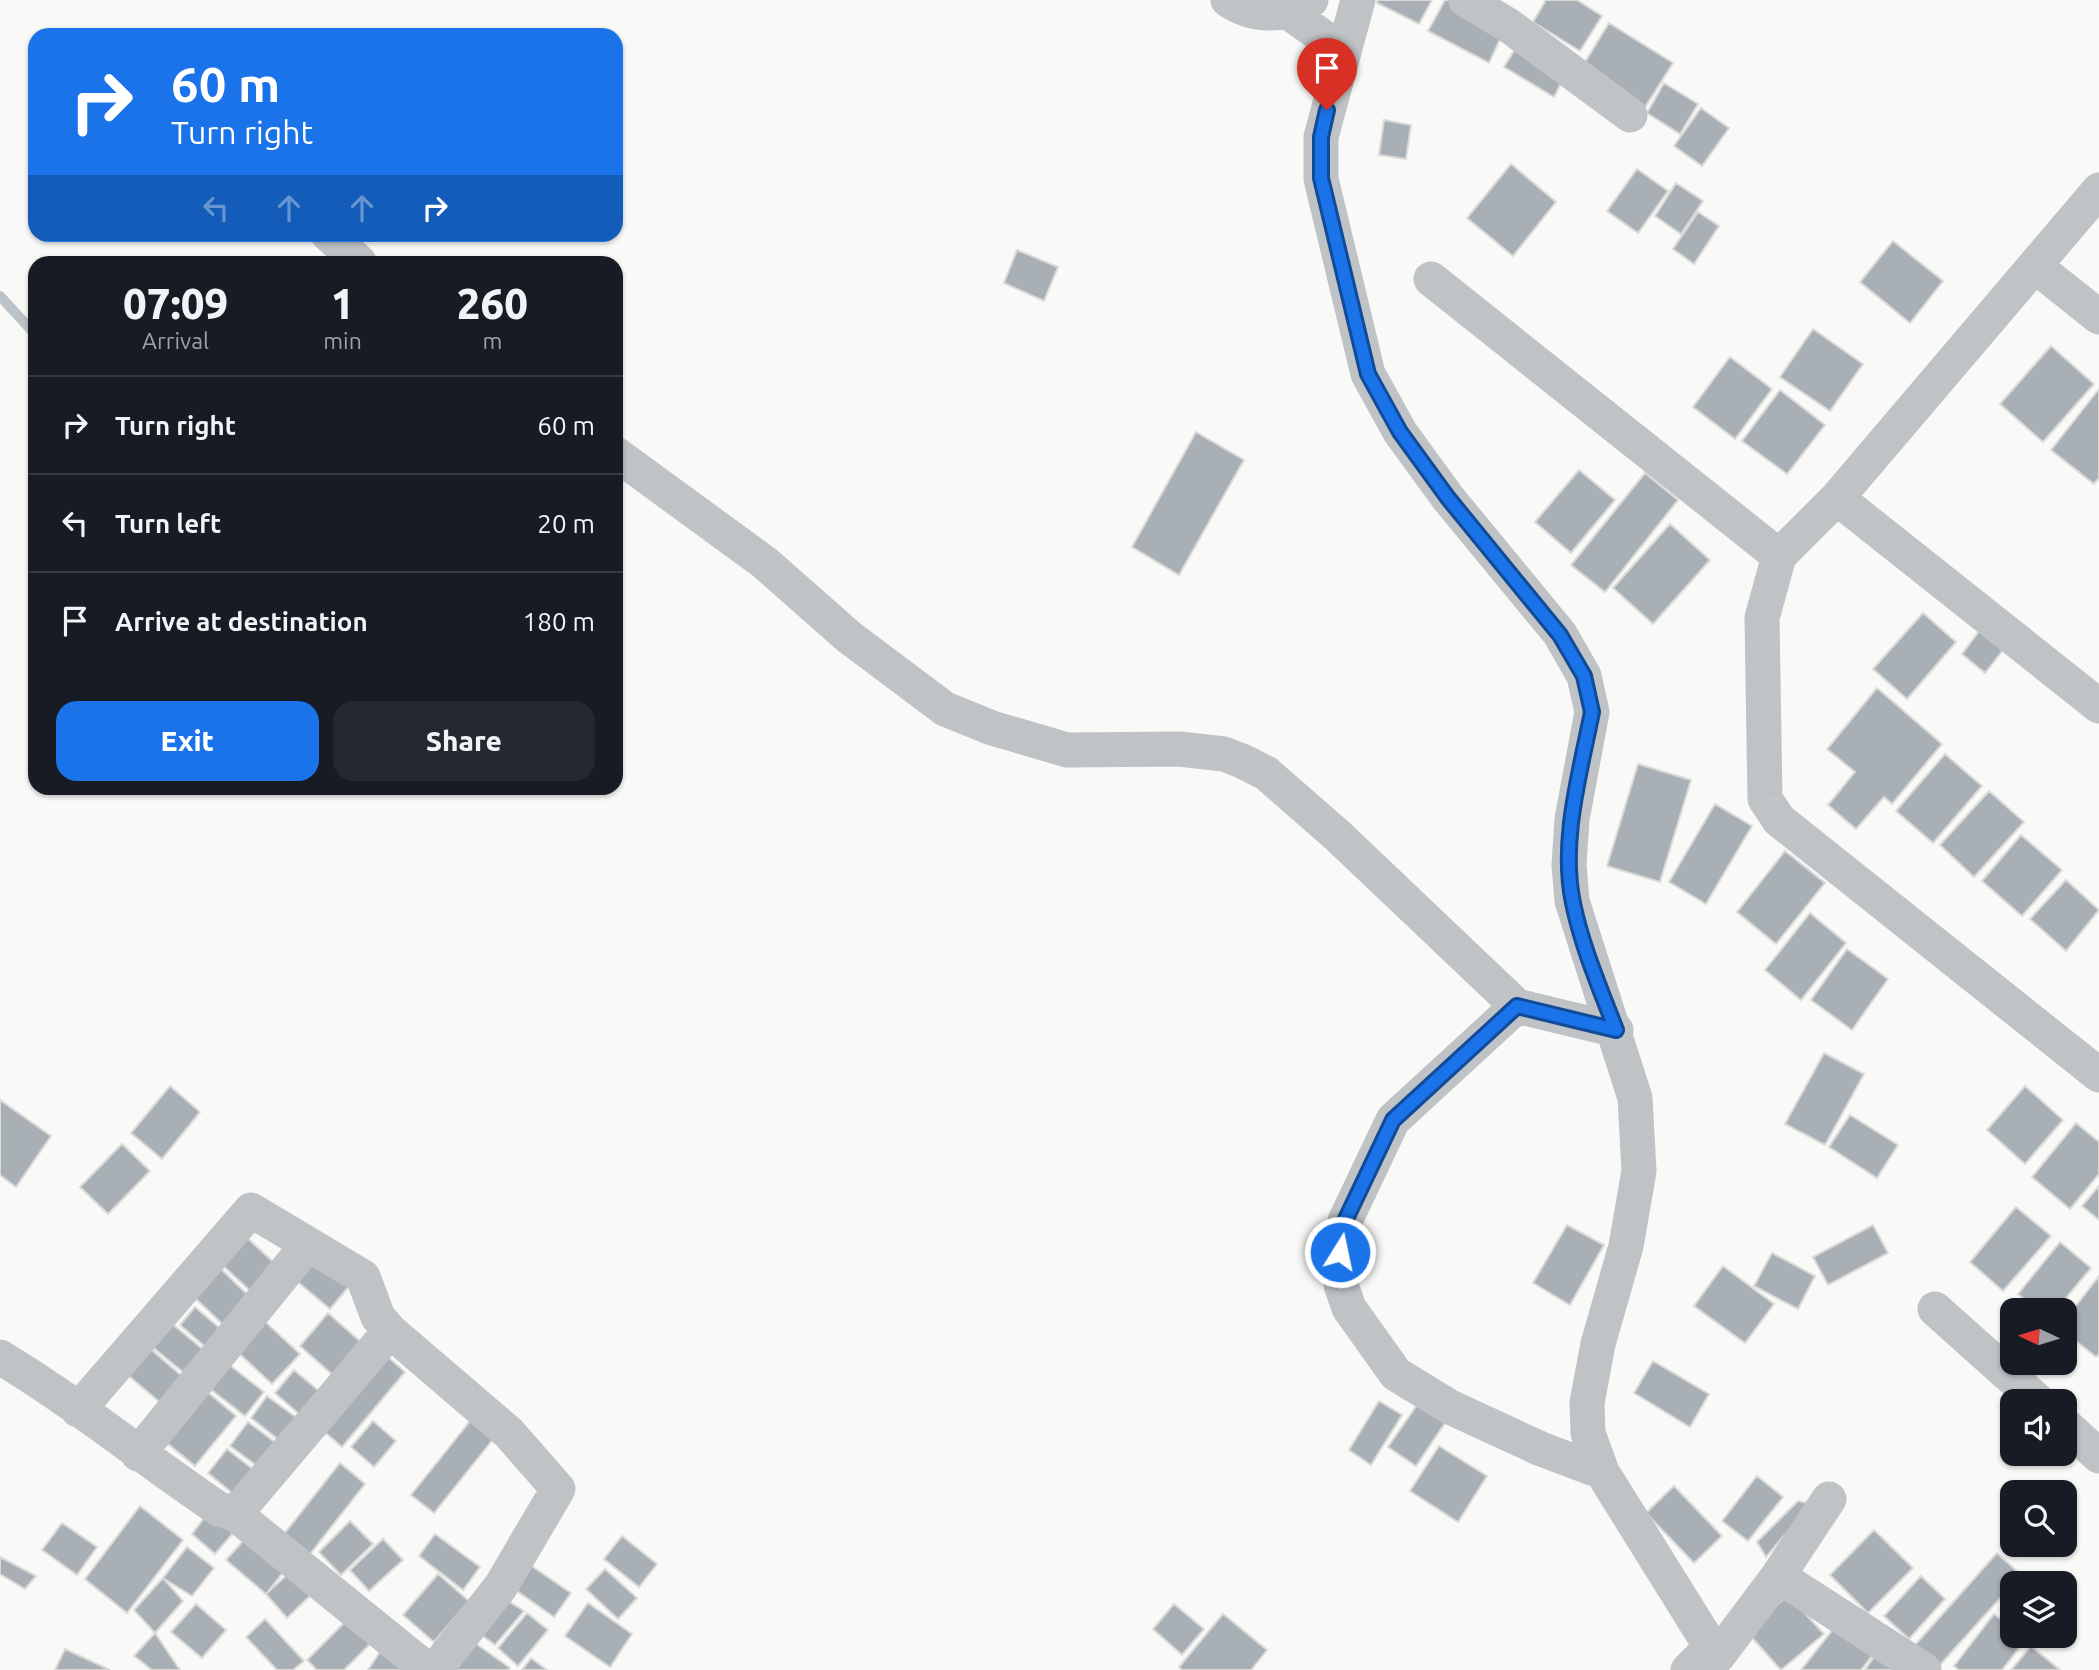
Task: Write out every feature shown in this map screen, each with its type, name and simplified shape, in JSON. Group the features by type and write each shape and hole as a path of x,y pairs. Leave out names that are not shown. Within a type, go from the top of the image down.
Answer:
{"street":[{"path":"1228,0 1241,9 1264,14 1299,6 1343,51"},
{"path":"1358,0 1321,137 1321,178 1368,374 1400,432 1440,487 1560,635 1584,676 1591,695 1592,712 1572,819 1569,865 1572,901 1584,946 1616,1030 1635,1098 1639,1171 1626,1246 1598,1343 1587,1403 1588,1433 1602,1472 1711,1661 1779,1576 1829,1499"},
{"path":"1466,0 1508,25 1630,115"},
{"path":"2099,190 1837,499 1779,556 1762,618 1765,799 1770,809 1790,828 2099,1075"},
{"path":"337,242 352,256"},
{"path":"2035,266 2099,317"},
{"path":"1431,279 1779,556"},
{"path":"623,459 765,563 849,637 945,709 992,728 1067,750 1179,749 1224,754 1266,773 1517,1006 1616,1030"},
{"path":"1837,499 2099,706"},
{"path":"1517,1006 1393,1120 1345,1221 1340,1252 1341,1285 1349,1308 1396,1374 1450,1408 1541,1449 1602,1472"},
{"path":"78,1410 251,1210 363,1277 378,1317 390,1331 509,1433 558,1489 501,1586 435,1670"},
{"path":"138,1454 308,1244"},
{"path":"1935,1309 2024,1389"},
{"path":"235,1514 390,1331"},
{"path":"0,1357 219,1509 235,1514 428,1670"},
{"path":"2077,1434 2096,1448"},
{"path":"1779,1576 1924,1670"}],"building":[{"path":"1378,0 1432,0 1419,24 1377,3"},
{"path":"1445,0 1459,0 1505,29 1489,63 1428,31"},
{"path":"1546,0 1577,0 1602,16 1580,51 1533,22"},
{"path":"1609,23 1673,63 1642,112 1579,72"},
{"path":"1520,41 1567,71 1554,97 1504,67"},
{"path":"1664,83 1698,104 1680,134 1647,113"},
{"path":"1701,108 1729,128 1702,166 1674,146"},
{"path":"1384,120 1411,125 1406,159 1379,155"},
{"path":"1511,164 1556,202 1513,256 1467,218"},
{"path":"1637,169 1668,191 1638,233 1607,211"},
{"path":"1676,183 1703,201 1681,234 1655,216"},
{"path":"1698,212 1719,226 1694,264 1673,249"},
{"path":"1893,241 1943,281 1910,323 1860,282"},
{"path":"1017,250 1058,267 1044,301 1004,283"},
{"path":"1813,329 1863,364 1830,411 1780,377"},
{"path":"2051,346 2094,384 2043,442 2000,404"},
{"path":"1730,357 1772,389 1735,439 1693,407"},
{"path":"2099,389 2099,478 2094,484 2051,450"},
{"path":"1780,390 1825,425 1787,474 1742,441"},
{"path":"1196,432 1244,460 1179,575 1132,547"},
{"path":"1579,470 1615,500 1571,553 1535,522"},
{"path":"1645,473 1678,500 1605,592 1571,565"},
{"path":"1670,524 1710,560 1653,624 1613,588"},
{"path":"1923,613 1956,642 1907,699 1873,669"},
{"path":"1983,626 2007,645 1985,673 1962,654"},
{"path":"1877,688 1942,744 1892,804 1884,797 1856,829 1828,805 1855,772 1827,749"},
{"path":"1945,754 1982,786 1933,843 1896,811"},
{"path":"1638,764 1691,780 1660,882 1607,866"},
{"path":"1989,791 2024,822 1974,877 1940,845"},
{"path":"1715,804 1752,826 1706,904 1669,882"},
{"path":"2021,835 2062,870 2022,916 1982,881"},
{"path":"1785,851 1825,883 1776,944 1737,912"},
{"path":"2066,880 2099,910 2066,951 2030,919"},
{"path":"1810,913 1846,943 1801,1000 1765,970"},
{"path":"1847,949 1888,979 1852,1030 1811,1000"},
{"path":"1824,1053 1864,1074 1825,1145 1785,1124"},
{"path":"170,1086 200,1112 162,1159 131,1133"},
{"path":"2025,1086 2063,1120 2025,1164 1987,1130"},
{"path":"0,1100 51,1136 16,1187 0,1175"},
{"path":"1850,1115 1898,1145 1877,1178 1829,1147"},
{"path":"2076,1123 2099,1142 2099,1174 2070,1209 2032,1177"},
{"path":"122,1144 150,1171 108,1214 80,1187"},
{"path":"2099,1186 2099,1220 2082,1206"},
{"path":"2016,1207 2051,1236 2003,1291 1970,1262"},
{"path":"1567,1225 1604,1245 1570,1305 1533,1283"},
{"path":"1873,1225 1888,1253 1828,1285 1813,1257"},
{"path":"243,1234 283,1271 258,1298 218,1261"},
{"path":"2060,1242 2091,1268 2066,1298 2023,1298 2018,1294"},
{"path":"313,1252 350,1285 330,1309 292,1277"},
{"path":"1772,1253 1815,1276 1798,1309 1754,1286"},
{"path":"1723,1266 1774,1304 1745,1343 1694,1306"},
{"path":"221,1269 258,1305 232,1333 194,1297"},
{"path":"2099,1276 2099,1354 2096,1357 2077,1342 2077,1304"},
{"path":"195,1307 224,1332 208,1349 180,1325"},
{"path":"328,1313 362,1343 334,1376 300,1346"},
{"path":"260,1317 300,1354 272,1384 232,1347"},
{"path":"170,1322 213,1358 194,1381 150,1345"},
{"path":"146,1345 191,1384 169,1410 123,1371"},
{"path":"381,1351 405,1372 342,1447 319,1427"},
{"path":"223,1360 264,1392 245,1416 204,1384"},
{"path":"1653,1361 1709,1394 1690,1427 1634,1393"},
{"path":"294,1370 326,1397 307,1421 275,1393"},
{"path":"198,1384 236,1416 195,1466 156,1434"},
{"path":"267,1396 301,1421 284,1444 251,1418"},
{"path":"1379,1401 1402,1415 1371,1465 1349,1450"},
{"path":"1417,1405 1445,1423 1416,1466 1388,1447"},
{"path":"475,1415 498,1433 434,1513 411,1495"},
{"path":"373,1421 396,1441 374,1467 351,1447"},
{"path":"248,1422 280,1446 263,1470 230,1446"},
{"path":"1439,1446 1487,1476 1458,1522 1410,1491"},
{"path":"227,1449 260,1475 241,1500 208,1473"},
{"path":"340,1463 365,1484 310,1554 284,1534"},
{"path":"1757,1476 1783,1497 1748,1541 1722,1521"},
{"path":"1674,1486 1722,1536 1694,1563 1646,1513"},
{"path":"1798,1501 1811,1504 1766,1557 1757,1542"},
{"path":"140,1506 183,1540 127,1613 85,1579"},
{"path":"208,1513 234,1532 215,1554 192,1534"},
{"path":"350,1521 373,1544 341,1575 319,1552"},
{"path":"62,1523 97,1547 77,1575 42,1550"},
{"path":"1874,1530 1913,1568 1868,1613 1830,1575"},
{"path":"435,1534 480,1567 463,1590 419,1556"},
{"path":"622,1536 657,1564 639,1587 604,1559"},
{"path":"383,1539 403,1560 369,1591 350,1570"},
{"path":"244,1540 284,1571 266,1594 226,1560"},
{"path":"187,1547 214,1568 192,1596 163,1578"},
{"path":"1997,1553 2017,1571 2000,1571 2000,1598 1939,1666 1915,1645"},
{"path":"0,1557 36,1576 25,1589 0,1574"},
{"path":"527,1563 571,1593 554,1617 510,1586"},
{"path":"605,1569 637,1598 618,1619 586,1589"},
{"path":"289,1573 314,1592 287,1618 266,1594"},
{"path":"438,1574 469,1601 434,1642 403,1615"},
{"path":"1921,1576 1945,1599 1909,1639 1884,1616"},
{"path":"163,1578 183,1601 155,1633 134,1610"},
{"path":"498,1595 524,1611 495,1645 471,1627"},
{"path":"1788,1595 1824,1634 1781,1670 1747,1632"},
{"path":"588,1603 632,1634 610,1667 565,1636"},
{"path":"196,1604 226,1630 202,1658 171,1632"},
{"path":"1174,1604 1204,1629 1182,1655 1153,1629"},
{"path":"527,1613 548,1630 518,1666 498,1648"},
{"path":"1223,1614 1267,1650 1251,1670 1182,1670 1179,1667"},
{"path":"1994,1614 2000,1619 2000,1648 2019,1648 2002,1670 1959,1670 1954,1666"},
{"path":"349,1618 372,1642 344,1670 317,1670 307,1660"},
{"path":"265,1619 304,1661 293,1670 277,1670 246,1637"},
{"path":"1838,1623 1875,1652 1861,1670 1801,1670"},
{"path":"155,1633 180,1670 152,1670 134,1656"},
{"path":"386,1643 419,1670 368,1670"},
{"path":"475,1643 510,1668 455,1670"},
{"path":"1880,1648 1910,1670 1865,1670"},
{"path":"2029,1648 2033,1648 2060,1670 2011,1670"},
{"path":"65,1649 110,1670 55,1670"},
{"path":"531,1658 547,1670 522,1670"}],"waterway":[{"path":"0,296 28,326"}],"route":[{"path":"1327,110 1321,137 1321,178 1368,374 1400,432 1448,498 1560,635 1584,676 1591,695 1592,712 1572,819 1569,865 1572,901 1584,946 1616,1030 1517,1006 1393,1120 1345,1221 1340,1252"}]}
